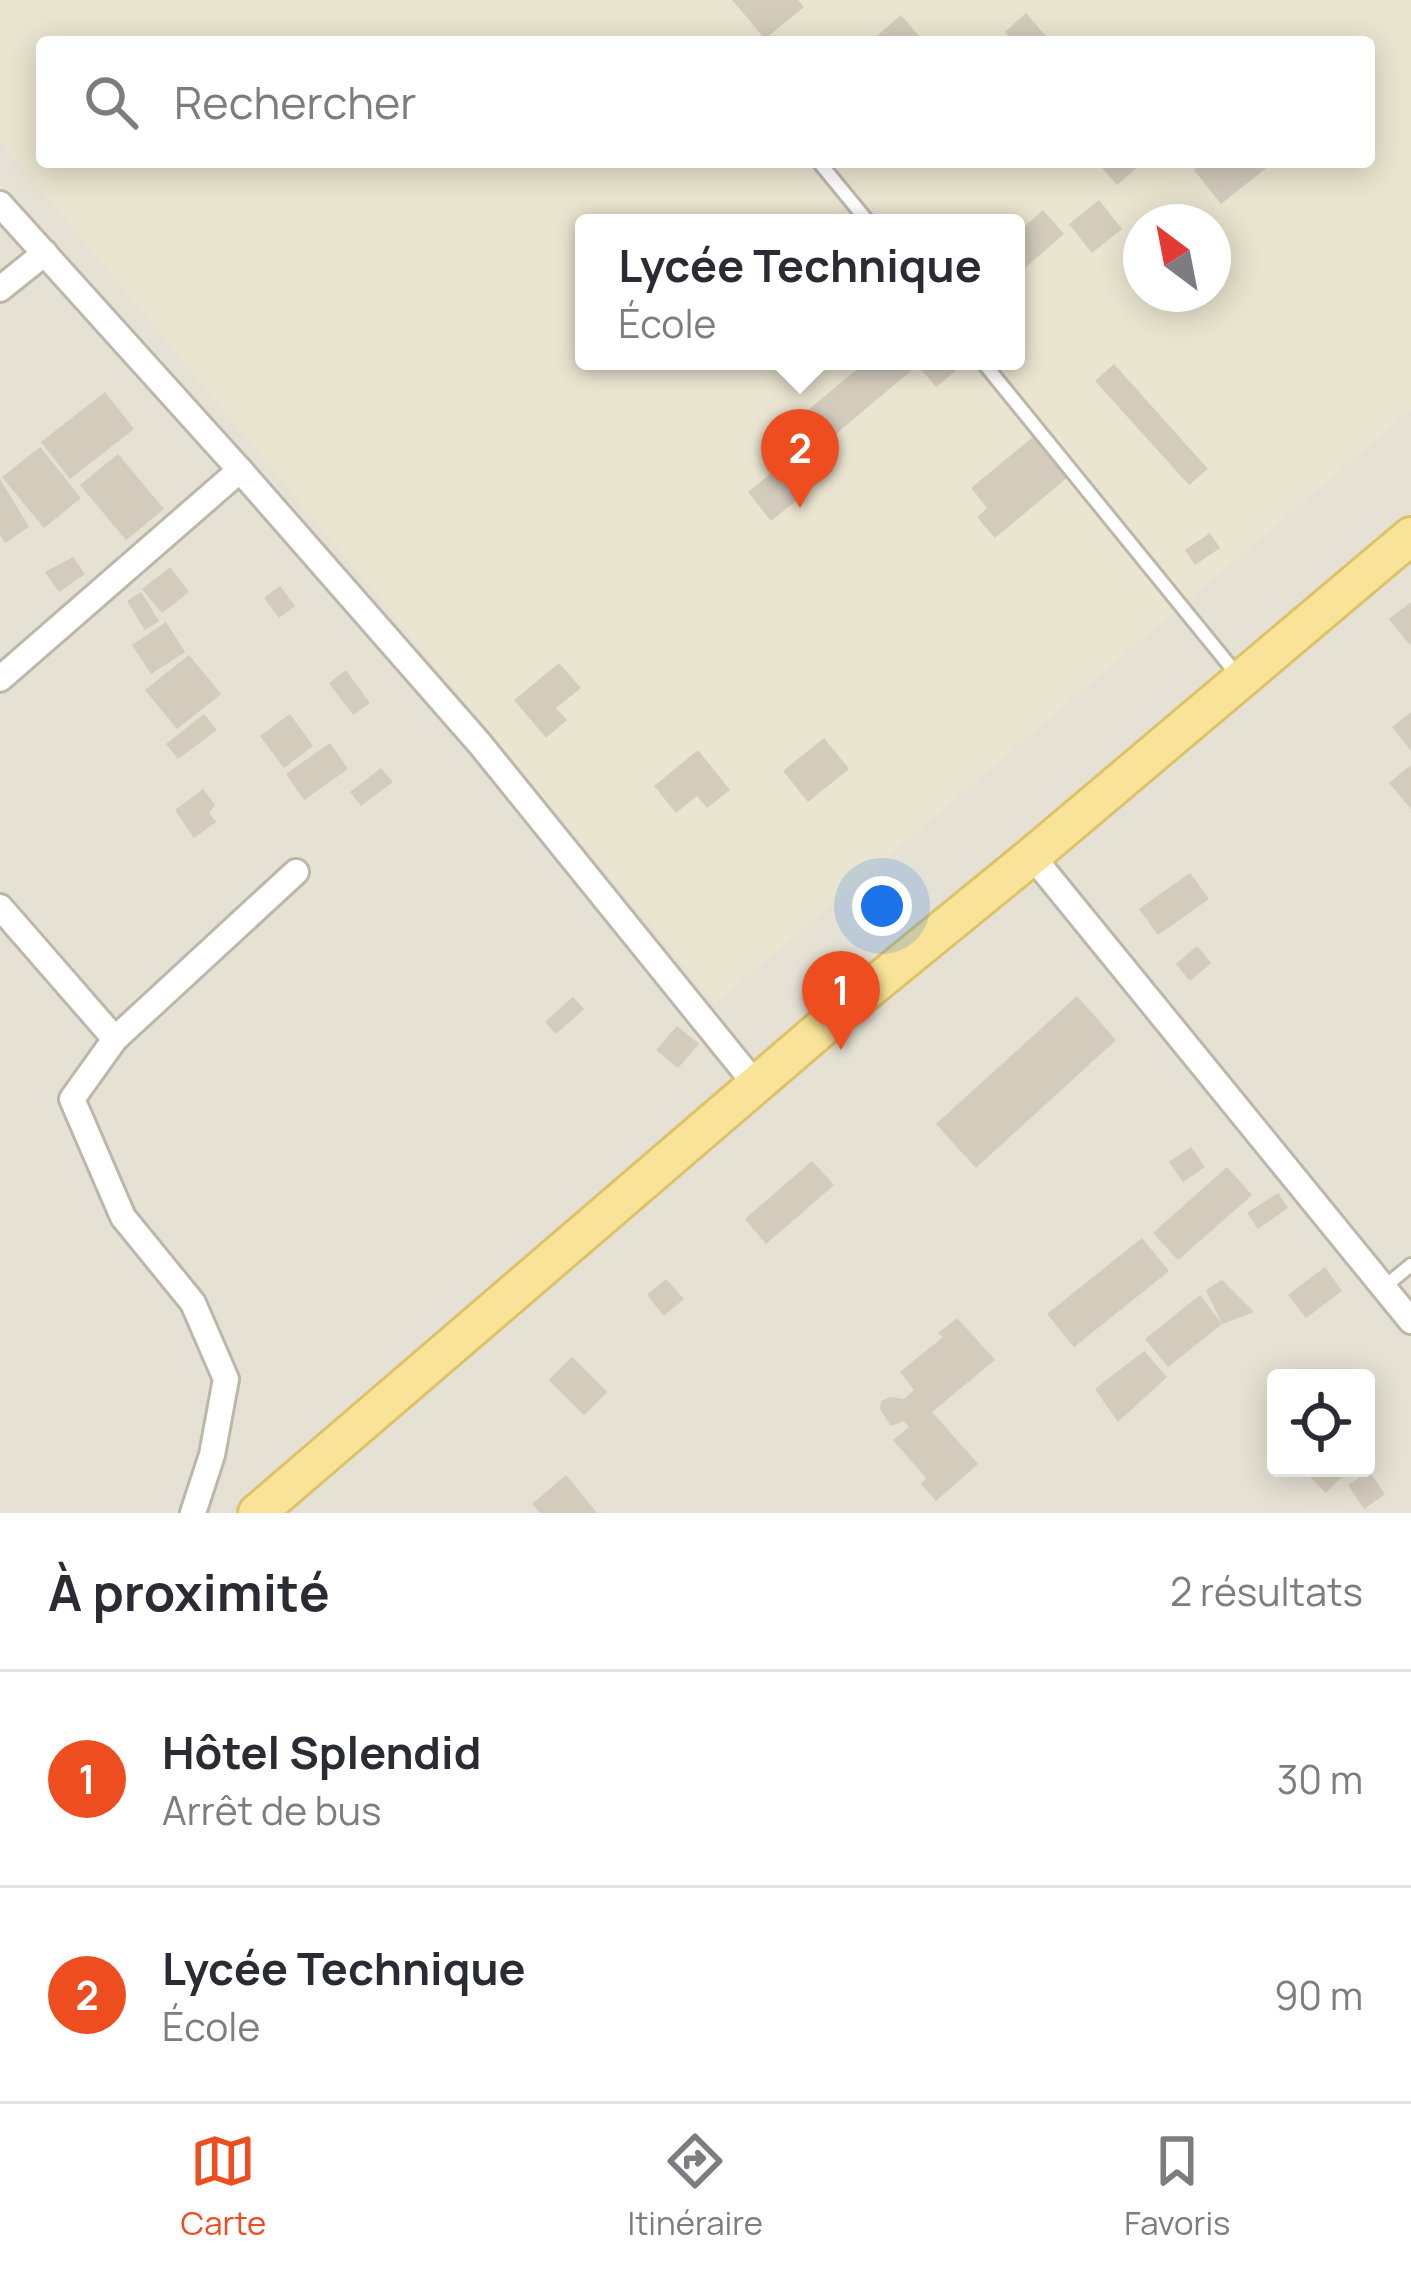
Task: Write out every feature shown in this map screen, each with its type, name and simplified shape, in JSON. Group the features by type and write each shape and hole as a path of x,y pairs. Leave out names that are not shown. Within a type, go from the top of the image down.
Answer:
{"main road":[{"path":"256,1513 1411,536"}],"street":[{"path":"0,204 480,744 757,1085"},
{"path":"0,289 45,253"},
{"path":"0,679 240,470"},
{"path":"1032,856 1411,1322"},
{"path":"193,1513 212,1455 226,1379 193,1303 123,1217 73,1099 115,1039 296,872"},
{"path":"0,908 115,1039"}],"lane":[{"path":"824,168 862,214"},
{"path":"989,370 1242,680"},
{"path":"1383,1289 1411,1265"}],"shaded area":[{"path":"0,0 1411,0 1411,1513 0,1513"},
{"path":"0,0 1411,0 1411,410 715,1004 0,141"}],"building":[{"path":"732,0 798,0 804,7 769,36 762,36"},
{"path":"1026,13 1046,36 1009,36 1005,32"},
{"path":"901,15 919,36 877,36"},
{"path":"1102,168 1137,168 1117,185"},
{"path":"1196,168 1266,168 1221,204"},
{"path":"1099,200 1122,229 1092,253 1069,224"},
{"path":"1043,210 1064,234 1025,268 1025,226"},
{"path":"1114,364 1208,469 1189,485 1095,381"},
{"path":"856,370 911,371 831,438 808,410"},
{"path":"922,370 957,370 936,387"},
{"path":"105,392 134,429 70,479 41,442"},
{"path":"1034,436 1068,477 995,538 977,517 987,508 971,488"},
{"path":"809,442 833,471 771,521 748,492"},
{"path":"40,447 81,498 44,528 2,477"},
{"path":"118,454 164,509 126,540 80,485"},
{"path":"0,479 29,527 5,543 0,535"},
{"path":"1210,533 1220,548 1195,565 1185,550"},
{"path":"73,557 85,574 59,592 45,572"},
{"path":"170,567 189,592 162,613 142,589"},
{"path":"280,586 295,606 279,618 264,598"},
{"path":"141,592 159,621 145,630 127,601"},
{"path":"1411,602 1411,646 1389,619"},
{"path":"166,622 185,652 151,674 132,645"},
{"path":"189,655 221,694 177,729 145,690"},
{"path":"559,663 581,688 556,708 567,720 546,738 514,700"},
{"path":"346,670 370,703 353,715 329,683"},
{"path":"1411,712 1411,751 1392,727"},
{"path":"204,714 217,730 178,759 166,744"},
{"path":"290,714 313,746 284,768 260,736"},
{"path":"824,738 849,769 808,802 783,771"},
{"path":"330,743 348,769 304,800 286,774"},
{"path":"698,750 730,790 707,808 697,796 676,813 654,786"},
{"path":"1411,765 1411,809 1389,783"},
{"path":"381,768 393,782 361,806 350,792"},
{"path":"203,789 215,805 209,813 216,822 194,838 175,810"},
{"path":"1190,873 1209,899 1158,935 1139,909"},
{"path":"1197,946 1211,963 1190,981 1176,964"},
{"path":"1077,996 1116,1040 976,1168 936,1124"},
{"path":"573,997 584,1009 556,1034 545,1022"},
{"path":"677,1026 699,1044 678,1068 656,1050"},
{"path":"1191,1147 1205,1167 1183,1182 1169,1162"},
{"path":"812,1161 834,1185 766,1244 745,1219"},
{"path":"1227,1167 1252,1195 1178,1260 1153,1233"},
{"path":"1278,1193 1288,1208 1258,1229 1247,1213"},
{"path":"1142,1238 1169,1271 1074,1347 1047,1314"},
{"path":"1325,1267 1342,1291 1306,1318 1288,1295"},
{"path":"666,1279 684,1299 664,1316 647,1295"},
{"path":"1222,1280 1254,1312 1222,1324 1206,1290"},
{"path":"1200,1295 1222,1324 1168,1367 1145,1339"},
{"path":"957,1318 995,1360 932,1412 978,1464 936,1501 921,1484 926,1478 893,1440 909,1427 904,1421 891,1426 880,1409 881,1401 904,1399 914,1390 900,1372 943,1337 938,1333"},
{"path":"1144,1351 1167,1377 1118,1422 1095,1389"},
{"path":"572,1357 607,1392 584,1415 549,1380"},
{"path":"566,1475 597,1513 540,1513 532,1504"},
{"path":"1310,1477 1342,1477 1326,1493"},
{"path":"1360,1477 1373,1477 1385,1494 1364,1509 1348,1485"}],"place":[{"name":"Lycée Technique","path":"800,508"},
{"name":"Hôtel Splendid","path":"841,1050"}]}
